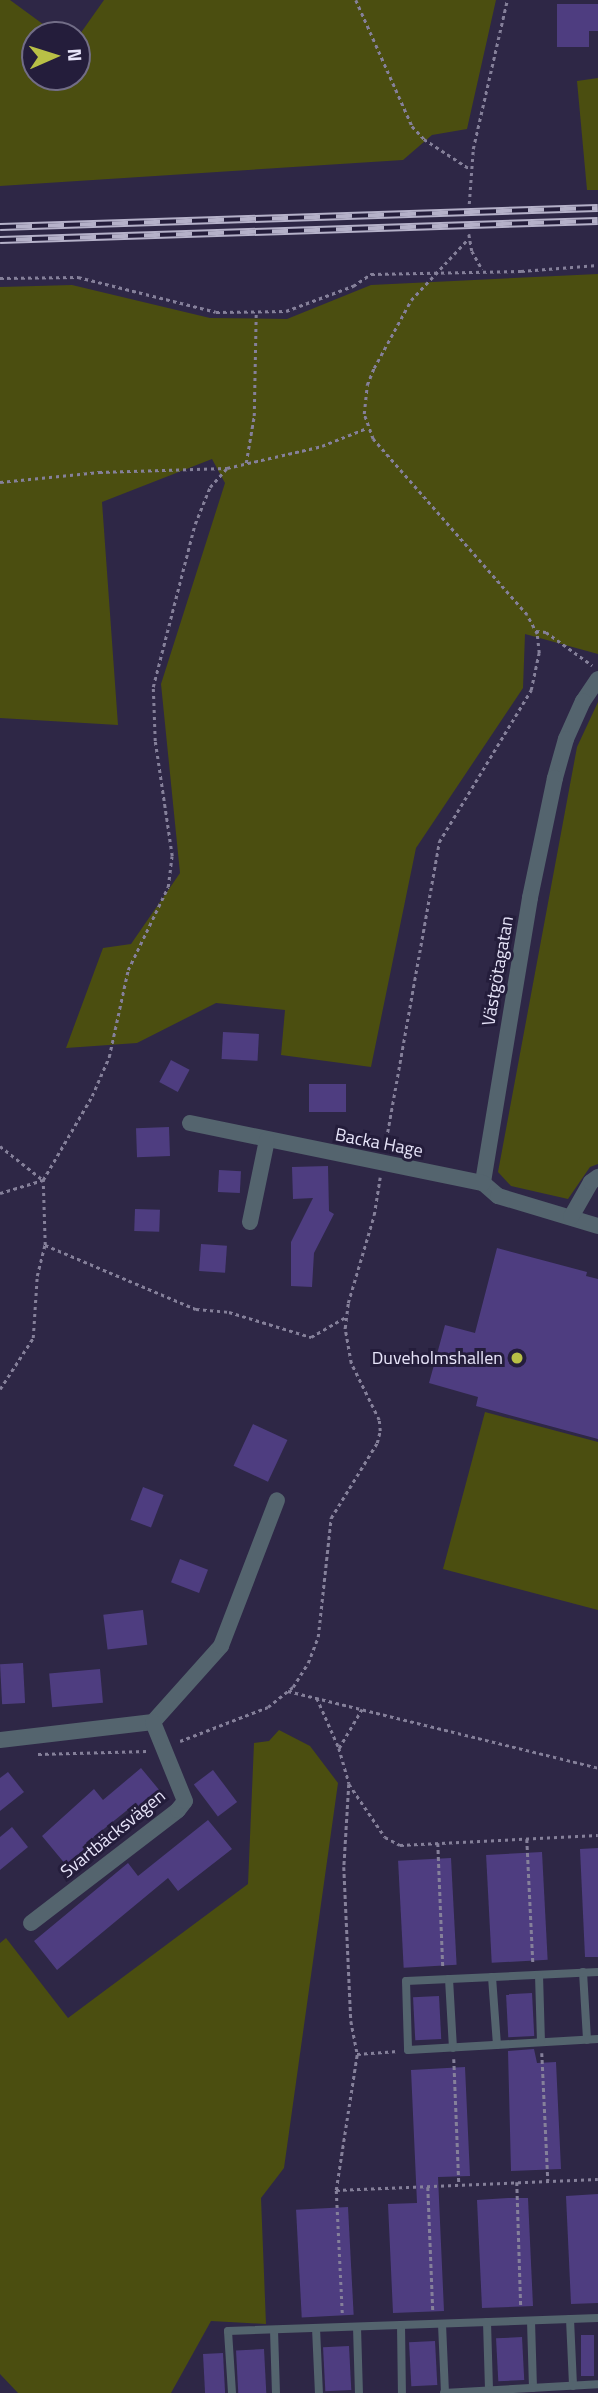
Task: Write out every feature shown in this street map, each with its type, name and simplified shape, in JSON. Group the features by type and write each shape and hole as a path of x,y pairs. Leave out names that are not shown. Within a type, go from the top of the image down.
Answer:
{"street":[{"name":"Västgötagatan","path":"483,1183 528,908 555,778 566,738 595,672"},
{"name":"Backa Hage","path":"190,1123 483,1183"},
{"path":"250,1222 267,1140"},
{"path":"572,1217 591,1182 598,1177"},
{"path":"483,1183 498,1196 598,1226"},
{"path":"0,1740 153,1722 221,1646 277,1500"},
{"name":"Svartbäcksvägen","path":"31,1923 178,1810 185,1801 184,1792 153,1722"}],"lane":[{"path":"583,1972 587,2040"},
{"path":"598,1972 406,1982 408,2050 598,2039"},
{"path":"536,1975 541,2042"},
{"path":"492,1977 497,2045"},
{"path":"446,1980 453,2048"},
{"path":"232,2393 228,2331 598,2318"},
{"path":"570,2319 573,2386"},
{"path":"526,2321 533,2388"},
{"path":"486,2322 489,2390"},
{"path":"438,2324 445,2393 598,2385"},
{"path":"401,2325 402,2393"},
{"path":"357,2327 359,2393"},
{"path":"316,2328 319,2393"},
{"path":"274,2330 276,2393"}],"path":[{"path":"356,0 389,80 412,125 424,139 470,169"},
{"path":"469,204 470,169 507,0"},
{"path":"27,1754 163,1749 192,1734 230,1724 268,1707 288,1691 308,1663 318,1637 331,1518 377,1443 379,1420 351,1363 346,1317 374,1215 439,842 531,690 539,653 536,631 507,589 373,439 368,428 365,398 374,368 411,300 468,239 469,234"},
{"path":"468,239 483,271"},
{"path":"0,278 78,277 216,312 286,311 353,286 371,274 545,270 598,265"},
{"path":"247,463 254,416 257,311"},
{"path":"0,482 99,472 226,468 322,446 368,428"},
{"path":"0,1389 33,1338 37,1276 46,1245 43,1180 86,1107 109,1057 128,970 168,887 172,856 155,741 153,687 195,524 210,487 226,468"},
{"path":"536,631 546,632 595,672"},
{"path":"0,1146 43,1180"},
{"path":"0,1192 43,1180"},
{"path":"46,1245 196,1309 229,1312 311,1337 346,1317"},
{"path":"288,1691 598,1768"},
{"path":"317,1698 339,1748 349,1784 385,1837 400,1845 598,1835"},
{"path":"339,1748 362,1709"},
{"path":"342,2327 336,2190 357,2054 351,2021 344,1867 349,1784"},
{"path":"527,1839 536,1975"},
{"path":"438,1843 446,1980"},
{"path":"541,2042 548,2181"},
{"path":"453,2048 459,2185"},
{"path":"357,2054 408,2050"},
{"path":"336,2190 598,2179"},
{"path":"517,2182 526,2321"},
{"path":"428,2186 438,2324"}],"shaded area":[{"path":"0,0 10,0 39,21 21,21 21,91 91,91 89,21 104,0 496,0 467,129 432,135 403,160 0,186"},
{"path":"598,78 598,190 587,190 577,81"},
{"path":"598,274 598,654 525,634 523,688 416,848 371,1067 281,1055 285,1010 216,1003 137,1043 66,1048 103,948 131,944 180,873 161,684 225,483 212,459 102,502 118,725 0,718 0,287 72,285 210,318 287,319 371,285"},
{"path":"598,702 598,1164 590,1167 568,1199 511,1186 498,1172 577,747"},
{"path":"485,1412 598,1442 598,1610 443,1569"},
{"path":"279,1730 310,1746 338,1783 284,2168 261,2198 266,2324 211,2321 171,2393 18,2393 0,2374 0,1943 6,1938 68,2018 248,1884 254,1743 269,1741"}],"building":[{"path":"557,4 598,4 598,31 589,31 589,47 557,47"},
{"path":"223,1032 259,1034 258,1061 222,1059"},
{"path":"171,1060 190,1070 178,1092 159,1082"},
{"path":"309,1084 346,1084 346,1112 309,1112"},
{"path":"169,1127 170,1156 137,1157 136,1128"},
{"path":"328,1166 329,1211 334,1214 314,1253 312,1287 291,1286 291,1242 313,1198 293,1199 292,1167"},
{"path":"219,1170 241,1171 240,1193 218,1192"},
{"path":"135,1209 160,1210 159,1232 134,1231"},
{"path":"201,1244 227,1246 225,1273 199,1271"},
{"name":"Duveholmshallen","path":"497,1248 587,1272 586,1276 598,1279 598,1439 476,1406 478,1397 429,1383 445,1325 475,1333"},
{"path":"253,1424 287,1440 268,1482 234,1466"},
{"path":"143,1487 164,1495 151,1528 130,1520"},
{"path":"180,1559 208,1570 199,1593 171,1582"},
{"path":"143,1610 147,1645 108,1650 103,1615"},
{"path":"23,1663 25,1703 2,1704 0,1664"},
{"path":"100,1669 103,1703 52,1707 49,1673"},
{"path":"141,1768 165,1797 145,1814 136,1803 84,1845 86,1849 66,1865 42,1836 94,1789 103,1800"},
{"path":"213,1770 237,1802 218,1816 194,1784"},
{"path":"8,1772 24,1792 0,1811 0,1778"},
{"path":"208,1820 232,1849 178,1891 168,1878 57,1970 34,1941 128,1863 138,1876"},
{"path":"12,1827 28,1847 0,1870 0,1837"},
{"path":"598,1848 598,1957 585,1957 580,1849"},
{"path":"542,1852 548,1960 492,1963 486,1855"},
{"path":"451,1858 457,1965 404,1968 398,1861"},
{"path":"532,1993 534,2036 508,2037 506,1994"},
{"path":"439,1996 441,2039 415,2040 413,1997"},
{"path":"534,2049 537,2063 556,2062 561,2169 511,2171 508,2051"},
{"path":"465,2067 470,2176 438,2177 444,2311 393,2313 388,2204 417,2203 411,2070"},
{"path":"598,2194 598,2303 571,2304 566,2196"},
{"path":"528,2198 533,2306 482,2308 477,2200"},
{"path":"348,2207 354,2315 302,2318 296,2210"},
{"path":"581,2335 594,2335 594,2376 581,2376"},
{"path":"522,2337 524,2380 498,2381 496,2338"},
{"path":"435,2341 437,2385 411,2386 409,2342"},
{"path":"349,2346 351,2390 325,2391 323,2347"},
{"path":"264,2349 266,2393 238,2393 236,2350"},
{"path":"223,2353 225,2393 205,2393 203,2354"}],"railway":[{"path":"0,227 598,208"},
{"path":"0,240 598,221"}],"place":[{"name":"Duveholmshallen","path":"517,1358"}]}
